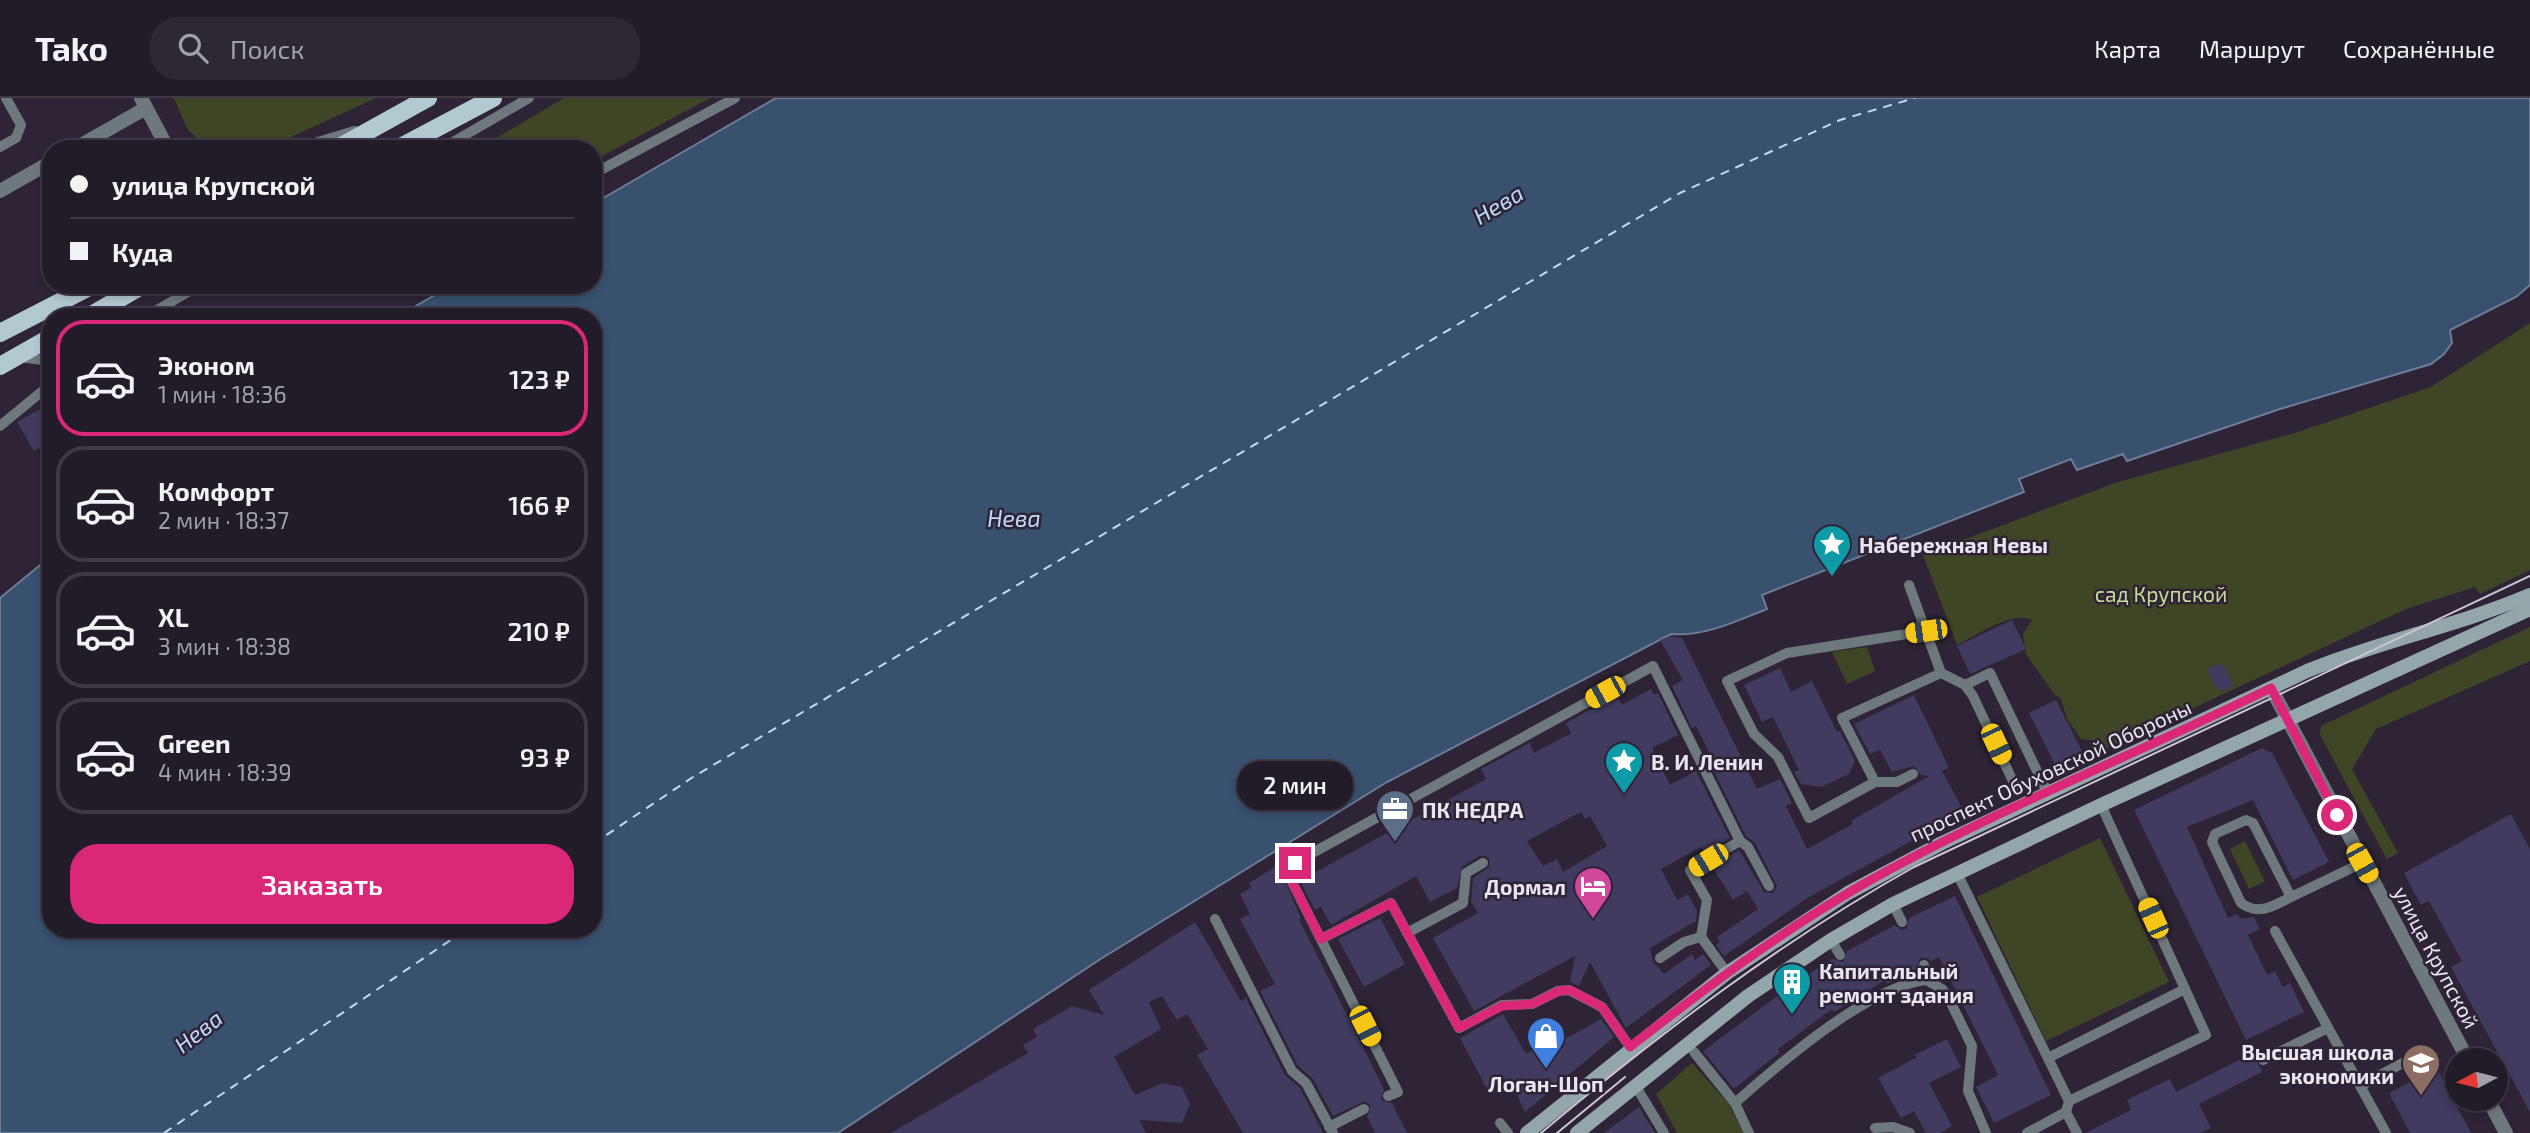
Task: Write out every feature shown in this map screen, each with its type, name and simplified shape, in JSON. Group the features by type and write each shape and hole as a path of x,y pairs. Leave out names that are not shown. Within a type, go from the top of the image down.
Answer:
{"main road":[{"path":"353,140 377,127 409,104 428,98"},
{"path":"414,140 493,98"},
{"path":"47,308 74,294"},
{"path":"103,308 128,294"},
{"path":"0,333 42,311"},
{"path":"6,361 42,342"},
{"name":"проспект Обуховской Обороны","path":"1527,1133 1630,1047 1727,973 1862,885 1921,854 2334,660 2479,617 2530,594"},
{"path":"1577,1133 1782,972 1830,940 1893,904 2101,805 2530,609"}],"street":[{"path":"88,140 143,103 163,140"},
{"path":"333,140 377,127"},
{"path":"0,191 42,167"},
{"name":"улица Крупской","path":"2271,688 2462,1048"},
{"path":"2495,1111 2507,1133"}],"lane":[{"path":"0,147 16,138 21,125 6,98"},
{"path":"457,140 529,98"},
{"path":"602,169 735,98"},
{"path":"160,308 185,294"},
{"path":"6,361 42,361"},
{"path":"0,426 42,391"},
{"path":"1909,585 1941,673 1965,685 2018,792"},
{"path":"1913,774 1897,782 1875,782 1809,818 1778,757 1754,734 1727,681 1787,653 1926,631"},
{"path":"1388,1096 1398,1091 1285,868 1653,666 1740,841 1748,847 1769,886"},
{"path":"1875,782 1842,718 1941,673"},
{"path":"1965,685 1990,673 2048,794"},
{"path":"2027,1133 2068,1107 2206,1035 2101,805"},
{"path":"2291,897 2253,823 2246,820 2215,834 2212,842 2241,903 2250,909 2266,910 2362,863"},
{"path":"1727,973 1701,937 1707,901 1690,870 1740,841"},
{"path":"1407,933 1463,903 1466,873 1483,863"},
{"path":"1957,873 2048,1058 2077,1133"},
{"path":"1321,939 1391,903 1459,1028 1502,1006 1532,1004 1559,991 1570,990 1602,1007 1630,1047"},
{"path":"1893,904 1902,922"},
{"path":"1215,919 1292,1071 1306,1083 1331,1130 1364,1109"},
{"path":"2275,931 2386,1133"},
{"path":"1660,958 1684,942 1701,937"},
{"path":"1830,940 1840,955"},
{"path":"1924,965 1926,980"},
{"path":"1782,972 1791,986"},
{"path":"1735,1103 1865,999 1926,980 1942,989 1948,997 1972,1046 1968,1091 1984,1132"},
{"path":"2048,1058 2185,989"},
{"path":"1814,1023 1821,1034"},
{"path":"2263,1060 2328,1028"},
{"path":"2360,1086 2425,1051"},
{"path":"1694,1052 1735,1103 1749,1133"},
{"path":"1635,1085 1664,1133"},
{"path":"1500,1123 1508,1133"},
{"path":"1875,1128 1893,1127 1910,1133"}],"green space":[{"path":"174,98 376,98 285,140 198,140 187,128"},
{"path":"564,98 710,98 602,156 602,140 493,140"},
{"name":"сад Крупской","path":"2530,323 2530,570 2480,594 2475,587 2406,609 2101,751 2096,741 2081,739 2067,719 2061,699 2054,694 2026,654 2023,634 2032,620 2024,618 2004,621 1957,645 1923,555 2115,483 2298,432 2431,387"},
{"path":"2530,627 2530,661 2376,729 2352,769 2398,853 2387,859 2320,735 2321,726"},
{"path":"1867,647 1875,671 1847,684 1832,652"},
{"path":"2100,838 2169,982 2046,1041 1977,897"},
{"path":"2245,841 2265,881 2249,889 2230,849"},
{"path":"1692,1063 1729,1104 1743,1133 1677,1133 1656,1094"}],"water":[{"name":"Нева","path":"776,98 2530,98 2530,285 2516,297 2450,330 2452,343 2444,354 2431,364 2280,409 2127,461 2123,454 2077,470 2071,459 2019,479 2024,492 1762,595 1767,609 1708,631 1671,634 1387,782 1099,960 838,1133 0,1133 0,598 42,563 42,938 602,938 602,308 412,308 437,294 602,294 602,199"}],"building":[{"path":"42,408 42,447 34,451 17,422"},
{"path":"2012,620 2026,649 1970,674 1957,646"},
{"path":"1671,636 1682,638 1757,789 1780,779 1792,803 1786,806 1807,849 1853,824 1851,821 1929,776 1921,775 1914,766 1892,772 1880,750 1870,754 1854,724 1914,695 1949,768 1942,771 1964,812 1809,897 1724,956 1716,945 1720,942 1717,937 1758,909 1747,891 1733,900 1712,866 1739,850 1764,892 1773,893 1777,886 1755,843 1746,836 1710,763 1714,762 1696,726 1692,728 1672,686 1683,680 1660,640"},
{"path":"2218,664 2224,666 2234,685 2223,691 2217,689 2207,669"},
{"path":"1780,668 1791,692 1812,681 1837,732 1840,731 1855,761 1849,774 1821,787 1801,784 1794,772 1799,770 1773,717 1762,722 1744,685"},
{"path":"1651,689 1654,695 1658,693 1678,735 1652,748 1670,785 1696,771 1730,838 1705,852 1701,847 1661,869 1677,900 1688,894 1697,911 1696,921 1650,948 1653,962 1664,974 1692,954 1695,960 1703,954 1711,965 1626,1028 1590,962 1579,986 1570,982 1575,956 1474,1011 1433,938 1478,913 1471,902 1473,878 1489,867 1490,860 1486,856 1479,856 1462,867 1457,888 1430,902 1416,876 1331,925 1321,907 1315,910 1295,871 1301,880 1486,779 1481,769 1529,743 1534,753 1571,733 1566,723 1617,695 1622,705","holes":["1581,812 1585,819 1590,816 1607,846 1563,872 1557,859 1543,866 1527,841"]},
{"path":"2056,700 2083,753 2056,767 2029,713"},
{"path":"2262,748 2272,753 2329,862 2293,880 2253,800 2187,827 2228,918 2237,914 2240,919 2254,917 2260,929 2248,935 2267,975 2275,971 2283,987 2290,983 2304,1012 2246,1040 2134,810"},
{"path":"2511,814 2530,849 2530,1112 2508,1072 2508,1048 2495,1048 2451,967 2462,961 2429,901 2421,905 2404,873"},
{"path":"1278,865 1301,918 1299,919 1384,1089 1381,1100 1392,1103 1407,1133 1375,1133 1367,1116 1371,1106 1365,1101 1333,1116 1313,1079 1298,1066 1260,991 1275,984 1240,919 1250,914 1240,894 1251,888 1249,883"},
{"path":"1955,896 2051,1095 1994,1123 1976,1087 1998,1075 1939,957 1931,961 1920,958 1917,969 1887,984 1885,980 1834,1012 1832,1009 1778,1049 1780,1052 1734,1089 1703,1051 1784,991 1796,993 1797,982 1833,959 1843,962 1847,951 1895,925 1901,930 1906,929 1909,918"},
{"path":"1380,918 1405,964 1364,987 1338,939"},
{"path":"1195,922 1241,1001 1246,998 1285,1075 1300,1088 1323,1133 1243,1133 1197,1055 1208,1049 1187,1014 1177,1020 1162,996 1149,1002 1161,1029 1114,1057 1135,1095 1163,1083 1182,1087 1190,1104 1182,1123 1139,1120 1146,1133 891,1133 1028,1053 1023,1045 1037,1037 1033,1029 1072,1006 1104,1015 1089,990"},
{"path":"1503,1014 1526,1054 1564,1032 1567,1038 1601,1019 1614,1037 1525,1112 1509,1078 1487,1089 1460,1038"},
{"path":"1947,1039 1961,1067 1929,1083 1952,1126 1940,1133 1926,1133 1914,1111 1901,1118 1878,1078 1917,1057 1914,1055"},
{"path":"2253,1053 2262,1072 2199,1104 2211,1128 2200,1133 2085,1133 2131,1110 2127,1100 2170,1079 2176,1092"},
{"name":"Высшая школа экономики","path":"2437,1068 2445,1083 2445,1111 2459,1111 2471,1133 2410,1133 2389,1093"},
{"path":"1639,1107 1655,1133 1604,1133"}],"ferry route":[{"path":"602,838 693,777 1680,193 1840,120 1915,98"},
{"path":"164,1133 454,938"}],"tram line":[{"path":"1541,1133 1630,1060 1768,958 1914,867 2530,576"},
{"path":"1557,1133 1625,1077"}],"place":[{"name":"Набережная Невы","path":"1832,578"},
{"name":"В. И. Ленин","path":"1624,795"},
{"name":"ПК НЕДРА","path":"1395,843"},
{"name":"Дормал","path":"1593,920"},
{"name":"Капитальный ремонт здания","path":"1792,1016"},
{"name":"Логан-Шоп","path":"1546,1070"},
{"name":"Высшая школа экономики","path":"2421,1097"}],"route":[{"path":"1295,863 1285,868 1321,939 1391,903 1459,1028 1502,1006 1532,1004 1559,991 1570,990 1602,1007 1630,1047 1755,953 1862,885 1942,843 2271,688 2337,815"}]}
